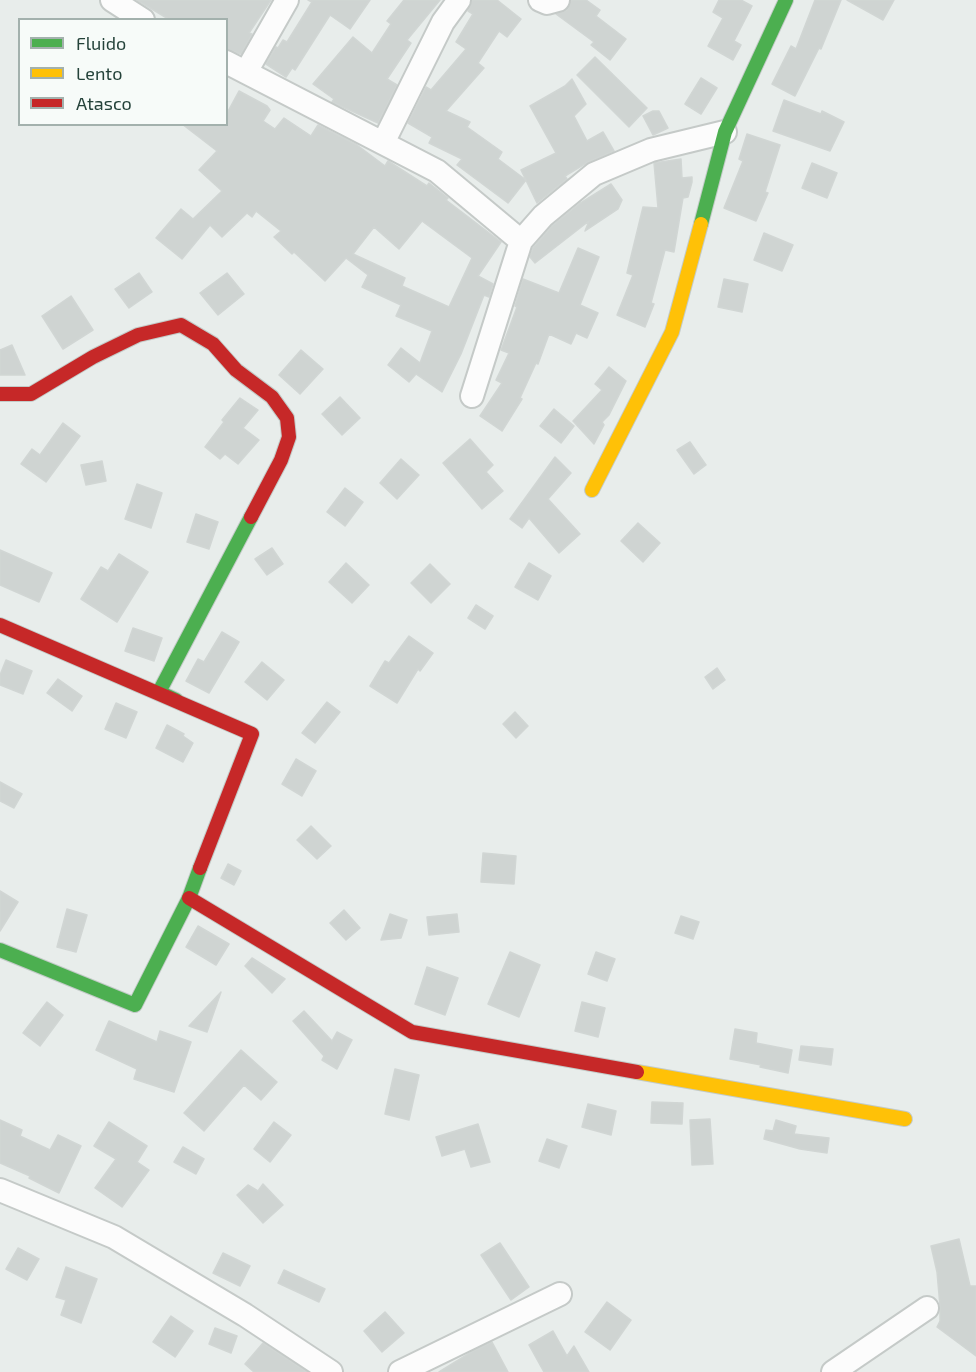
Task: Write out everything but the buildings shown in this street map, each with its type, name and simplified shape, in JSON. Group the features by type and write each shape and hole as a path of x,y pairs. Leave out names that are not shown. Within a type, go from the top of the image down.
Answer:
{"street":[{"path":"112,0 140,18"},
{"path":"287,0 236,67 437,171 521,241"},
{"path":"383,143 443,22 459,0"},
{"path":"540,0 547,3 558,0"},
{"path":"592,490 672,332 725,132 786,0"},
{"path":"472,396 521,241 543,216 594,174 651,150 725,132"},
{"path":"0,394 31,394 93,357 129,339 181,325 213,344 236,370 272,397 287,418 289,437 281,460 159,692 252,735 189,898 135,1005 0,950"},
{"path":"0,625 176,700"},
{"path":"189,898 412,1032 905,1119"},
{"path":"0,1190 114,1237 245,1315 331,1372"},
{"path":"400,1372 560,1294"},
{"path":"833,1372 927,1308"}],"traffic: fast":[{"path":"701,224 725,132 786,0"},
{"path":"176,700 159,692 251,517"},
{"path":"0,950 135,1005 189,898 200,868"}],"traffic: slow":[{"path":"592,490 672,332 701,224"},
{"path":"637,1072 905,1119"}],"traffic: jam":[{"path":"0,394 31,394 93,357 138,335 181,325 213,344 236,370 272,397 287,418 289,437 281,460 251,517"},
{"path":"0,625 252,734 200,868"},
{"path":"189,898 412,1032 637,1072"}]}
